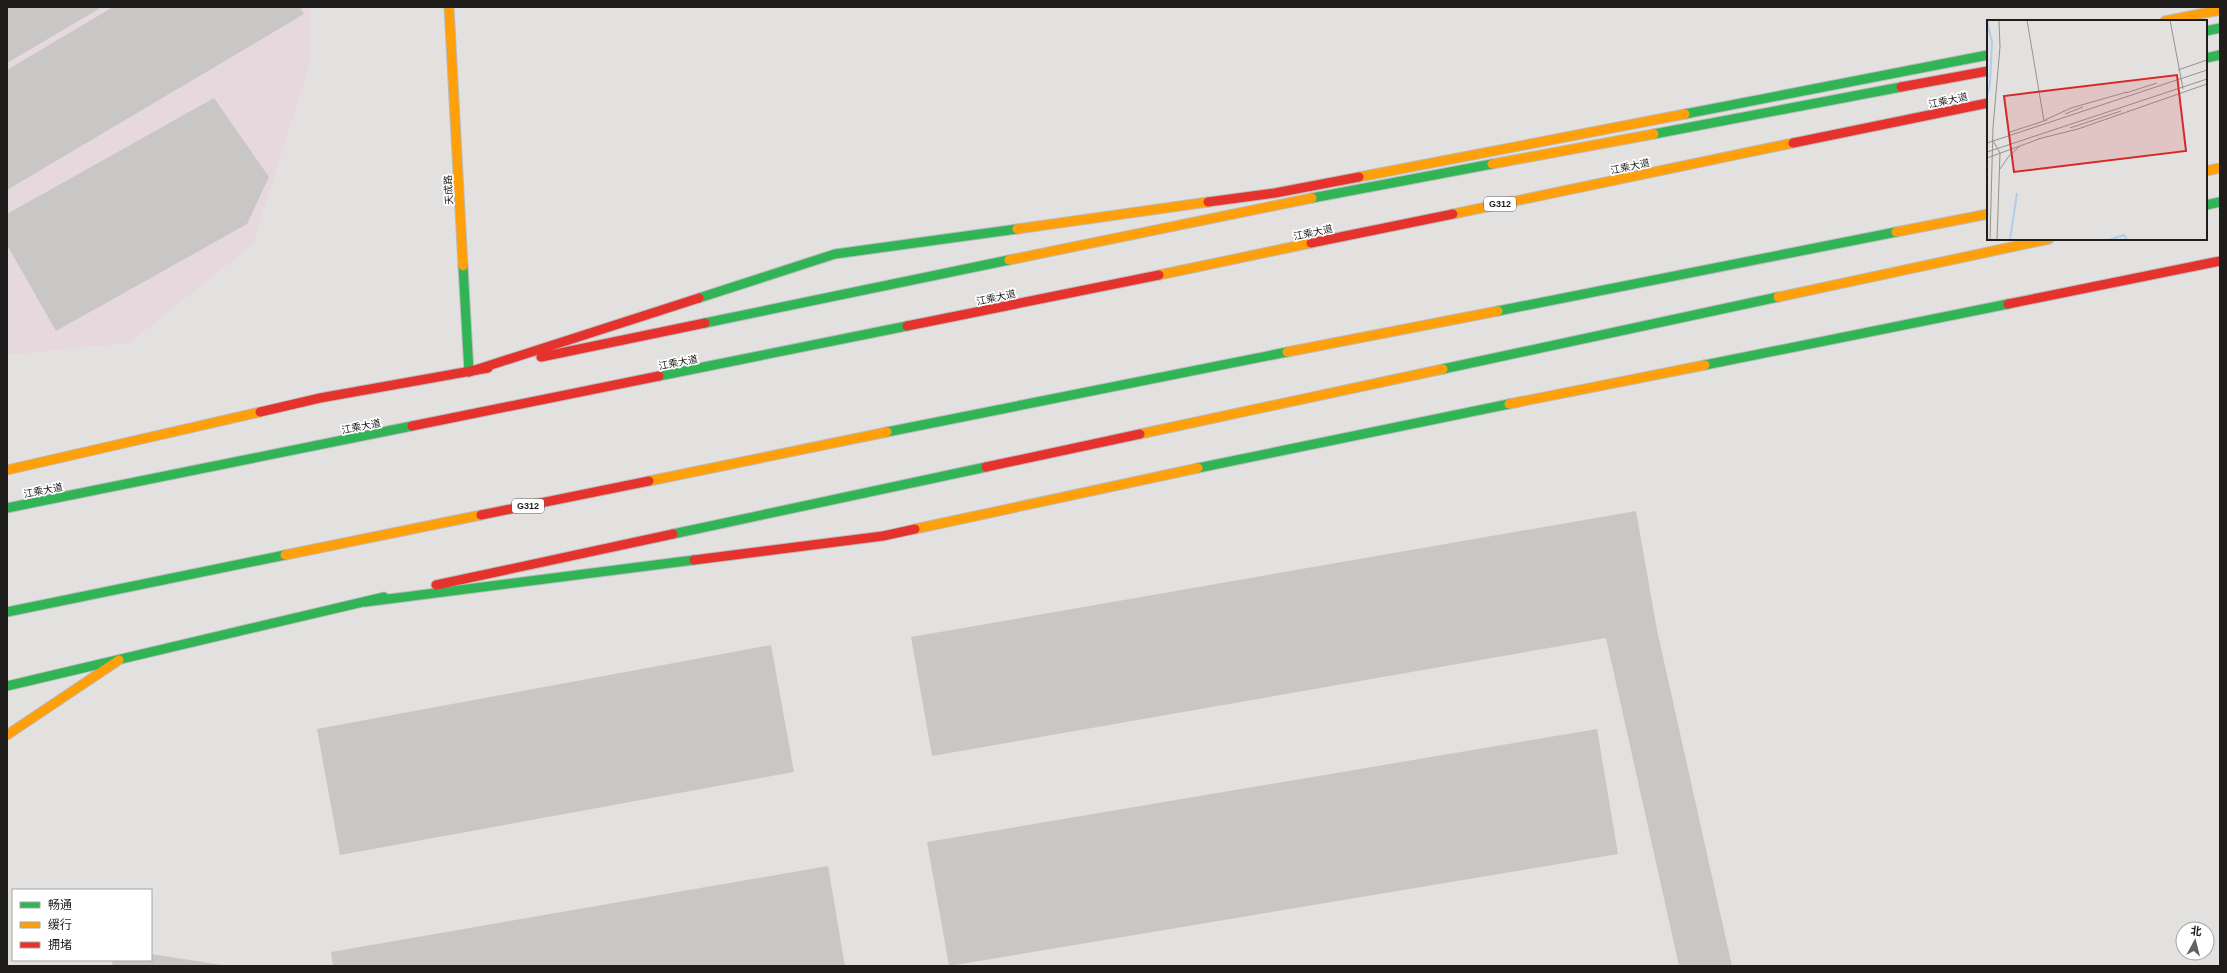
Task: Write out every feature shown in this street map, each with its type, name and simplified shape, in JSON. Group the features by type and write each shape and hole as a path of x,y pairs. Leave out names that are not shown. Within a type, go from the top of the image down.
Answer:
{"main road":[{"name":"天成路","path":"448,7 469,372"},
{"path":"2170,20 2220,10"},
{"path":"2207,31 2220,28"},
{"path":"469,372 835,254 1275,193 1987,55"},
{"path":"2207,58 2220,55"},
{"path":"7,470 320,398 469,372 1252,209 1987,71"},
{"name":"江乘大道","path":"7,508 988,310 1987,103"},
{"path":"2207,171 2220,168"},
{"path":"2207,205 2220,202"},
{"name":"G312","path":"7,612 1049,399 1987,214"},
{"path":"7,686 480,574 2044,240"},
{"path":"365,602 883,536 1310,444 2220,261"},
{"path":"7,735 119,660"}],"shaded area":[{"path":"7,7 311,7 309,66 253,244 129,343 7,355"}],"building":[{"path":"7,7 102,7 7,63"},
{"path":"113,7 300,7 304,14 7,190 7,70"},
{"path":"214,98 269,177 247,224 56,331 7,245 7,214"},
{"path":"1636,511 1657,630 1732,966 1679,966 1606,638 932,756 911,637"},
{"path":"771,645 794,772 340,855 317,729"},
{"path":"1597,729 1618,854 949,966 927,842"},
{"path":"828,866 845,966 333,966 331,952"},
{"path":"152,954 222,965 222,966 112,966 113,961 152,961"}],"traffic: fast":[{"path":"2207,31 2220,28"},
{"path":"1685,114 1987,55"},
{"path":"2207,58 2220,55"},
{"path":"1654,134 1901,87"},
{"path":"1312,198 1492,164"},
{"path":"2207,205 2220,202"},
{"path":"699,298 835,254 1017,229"},
{"path":"1498,311 1896,232"},
{"path":"705,323 1009,260"},
{"path":"463,266 469,372"},
{"path":"1443,369 1778,297"},
{"path":"1705,365 2008,304"},
{"path":"659,376 907,326"},
{"path":"887,432 1287,352"},
{"path":"1198,468 1509,404"},
{"path":"7,508 412,426"},
{"path":"673,534 986,467"},
{"path":"7,612 285,555"},
{"path":"365,602 694,560"},
{"path":"7,686 384,597"}],"traffic: slow":[{"path":"449,7 463,266"},
{"path":"2170,20 2220,10"},
{"path":"1359,177 1685,114"},
{"path":"1492,164 1654,134"},
{"path":"1453,214 1793,143"},
{"path":"2207,171 2220,168"},
{"path":"1009,260 1312,198"},
{"path":"1017,229 1208,202"},
{"path":"1896,232 1987,214"},
{"path":"1778,297 2044,240"},
{"path":"1159,275 1311,243"},
{"path":"1287,352 1498,311"},
{"path":"1509,404 1705,365"},
{"path":"1140,434 1443,369"},
{"path":"7,470 260,412"},
{"path":"649,481 887,432"},
{"path":"915,529 1198,468"},
{"path":"285,555 481,515"},
{"path":"7,735 119,660"}],"traffic: jam":[{"path":"1901,87 1987,71"},
{"path":"1793,143 1987,103"},
{"path":"1208,202 1275,193 1359,177"},
{"path":"1311,243 1453,214"},
{"path":"2008,304 2220,261"},
{"path":"907,326 1159,275"},
{"path":"469,372 699,298"},
{"path":"541,357 705,323"},
{"path":"260,412 320,398 488,368"},
{"path":"412,426 659,376"},
{"path":"986,467 1140,434"},
{"path":"481,515 649,481"},
{"path":"694,560 883,536 915,529"},
{"path":"436,585 673,534"}]}
